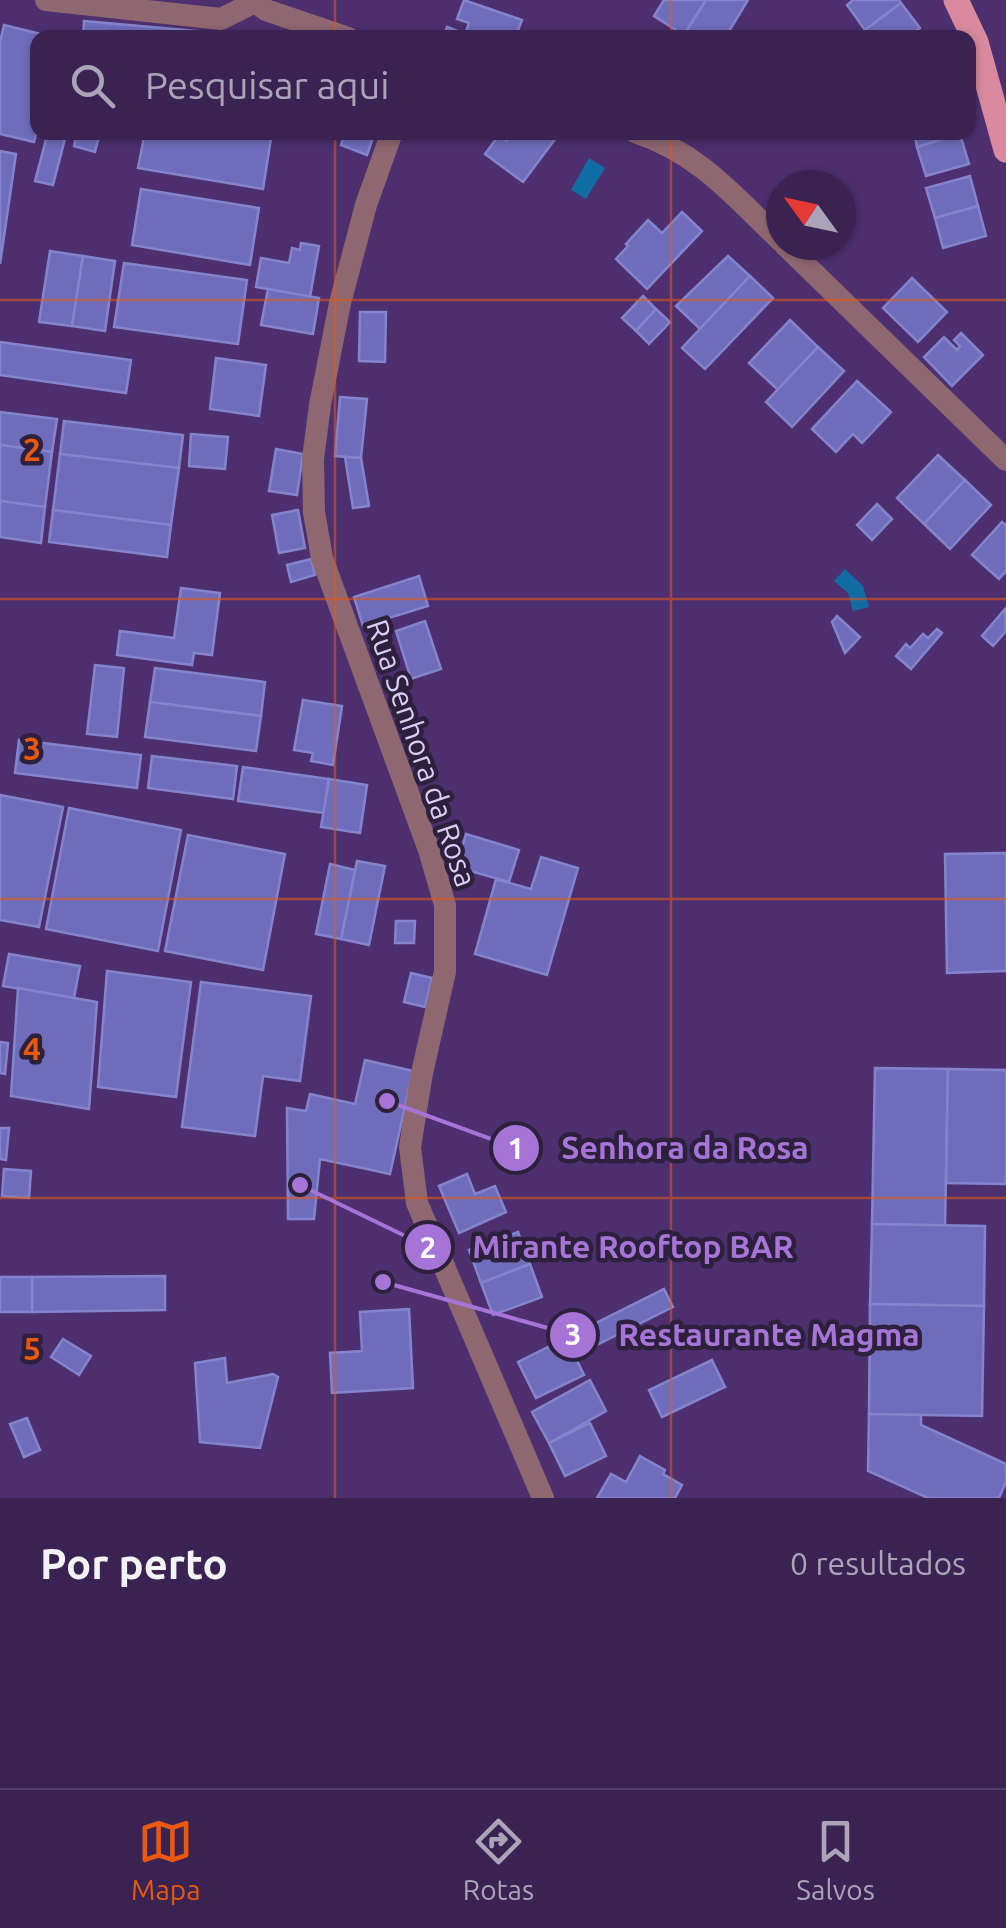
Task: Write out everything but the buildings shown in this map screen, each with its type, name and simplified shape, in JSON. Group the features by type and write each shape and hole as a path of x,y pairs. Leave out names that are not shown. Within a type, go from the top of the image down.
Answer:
{"main road":[{"path":"956,0 970,30"},
{"path":"976,42 1006,150"}],"street":[{"path":"46,0 221,19 254,1 266,10 325,30"},
{"name":"Rua Senhora da Rosa","path":"389,140 366,205 340,303 315,441 314,512 322,558 429,850 445,906 445,972 410,1147 417,1203 543,1498"},
{"path":"658,140 711,174 766,227"},
{"path":"800,260 1006,460"}],"water":[{"path":"589,158 605,168 586,199 571,190"},
{"path":"845,569 863,586 869,607 853,611 848,593 834,581"}],"place":[{"name":"Senhora da Rosa","path":"387,1101"},
{"name":"Mirante Rooftop BAR","path":"300,1185"},
{"name":"Restaurante Magma","path":"383,1282"}]}
